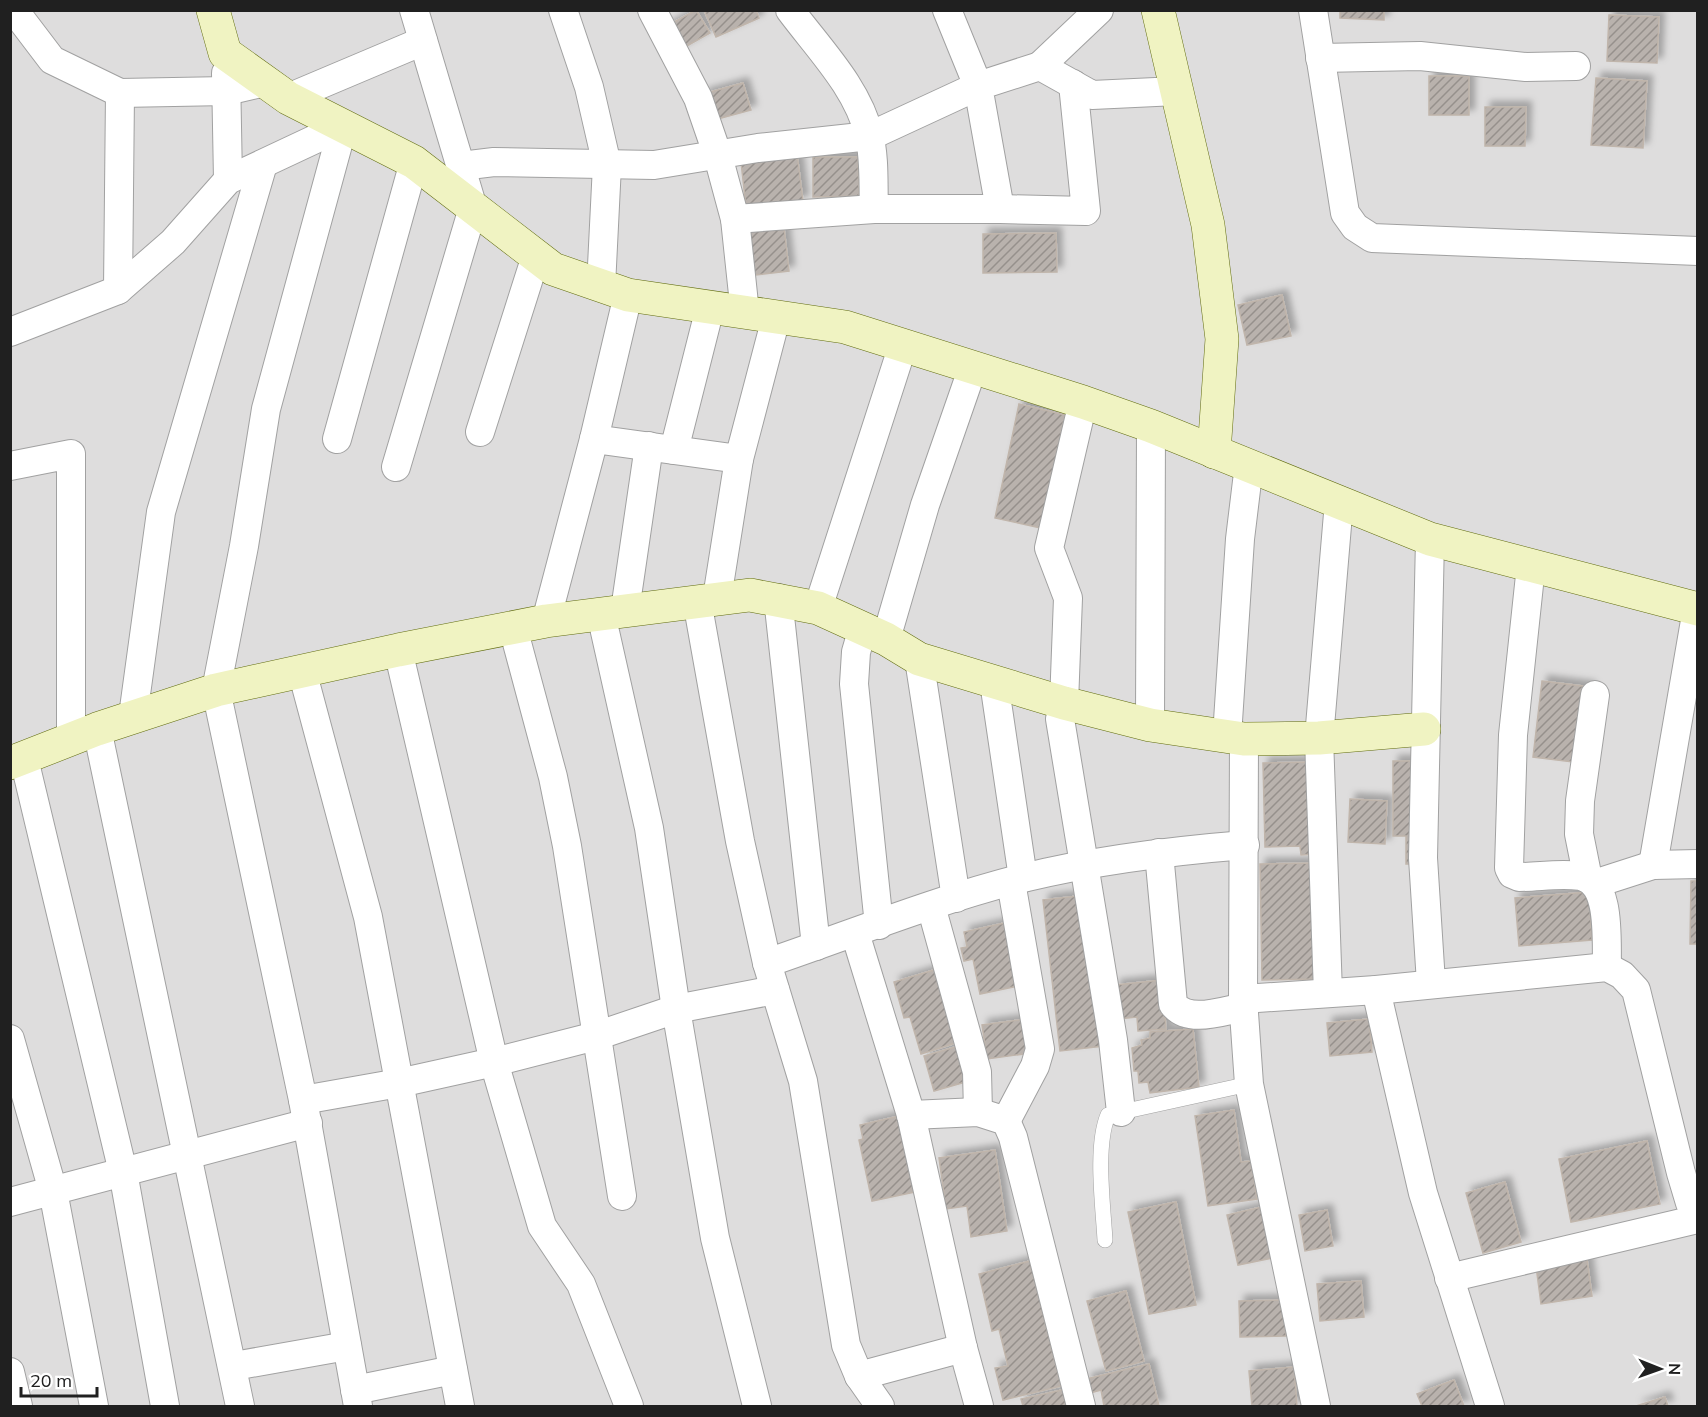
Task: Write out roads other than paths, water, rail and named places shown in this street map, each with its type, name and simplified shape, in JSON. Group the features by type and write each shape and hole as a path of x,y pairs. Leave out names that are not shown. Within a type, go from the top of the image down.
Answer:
{"street":[{"path":"14,10 52,60 120,93 276,90 423,41"},
{"path":"213,10 225,53 228,180"},
{"path":"396,467 473,208 414,10"},
{"path":"546,621 594,439 615,290 608,165 589,87 563,10"},
{"path":"652,10 698,98 718,156 761,316 740,459 707,599 740,841 767,963 803,1081 842,1328 859,1376 880,1407"},
{"path":"790,10 852,93 870,136 874,209"},
{"path":"947,10 978,86 1000,209"},
{"path":"461,166 494,162 654,165 758,148 870,136 978,86 1040,66 1099,10"},
{"path":"1158,10 1208,225 1222,339 1214,452"},
{"path":"1313,10 1345,213 1363,233 1372,238 1698,252"},
{"path":"225,53 276,90 414,162 553,269 615,290 710,308 845,327 1083,402 1151,426 1430,539 1697,609 1653,865"},
{"path":"1320,57 1420,56 1526,67 1576,66"},
{"path":"1040,66 1092,95 1177,91"},
{"path":"735,219 874,209 1086,211 1073,84"},
{"path":"118,290 120,93"},
{"path":"10,332 118,290 173,242 228,180 343,126"},
{"path":"343,126 266,409 244,546 216,690 306,1112 356,1398 453,1370"},
{"path":"337,439 414,162"},
{"path":"133,716 161,512 263,164"},
{"path":"480,432 536,256"},
{"path":"710,308 662,448 613,612 715,1238 757,1407"},
{"path":"818,608 903,345"},
{"path":"973,367 925,505 874,634 856,652 854,684 867,929 963,1348 980,1407"},
{"path":"1083,402 1049,548 1068,598 1064,704 1060,719 1113,1040 1121,1112"},
{"path":"1150,724 1151,426"},
{"path":"594,439 740,459"},
{"path":"10,466 71,454 84,734 187,1155 234,1366 240,1407"},
{"path":"1249,465 1240,539 1235,738 1245,845 1243,1003 1249,1084 1316,1407"},
{"path":"1328,993 1319,738 1339,502"},
{"path":"1430,539 1422,858 1431,983"},
{"path":"1531,566 1514,735 1509,868 1512,874 1519,877 1582,876 1591,881 1653,865 1698,864"},
{"path":"165,1407 123,1172 17,761 133,716 216,690 398,650 546,621 750,595 778,598 818,608 874,634 919,659 1064,704 1150,724 1235,738 1319,738 1424,729"},
{"path":"778,598 816,946"},
{"path":"513,628 542,732 567,846 622,1196"},
{"path":"398,650 494,1062 542,1226 581,1284 629,1407"},
{"path":"919,659 944,902 977,1072 978,1112"},
{"path":"302,671 368,917 460,1407"},
{"path":"994,682 1017,880 1040,1049 1035,1066 1006,1121"},
{"path":"1595,695 1580,801 1579,834 1591,881 1605,906 1607,967"},
{"path":"767,963 944,902 1017,880 1085,864 1159,853 1245,845"},
{"path":"1159,853 1173,1004 1178,1010 1193,1015 1243,1003 1328,993 1607,967 1622,975 1636,990 1681,1173 1690,1203 1698,1218 1449,1278"},
{"path":"10,1202 187,1155 306,1112 399,1083 596,1036 676,1009 775,990"},
{"path":"1376,990 1423,1193 1490,1407"},
{"path":"10,1039 53,1191 94,1407"},
{"path":"911,1115 978,1112 1006,1121 1013,1137 1081,1407"},
{"path":"234,1366 347,1346"},
{"path":"859,1376 963,1348"},
{"path":"10,1372 18,1407"}],"lane":[{"path":"1105,1239 1104,1125 1108,1114 1249,1084"}]}
